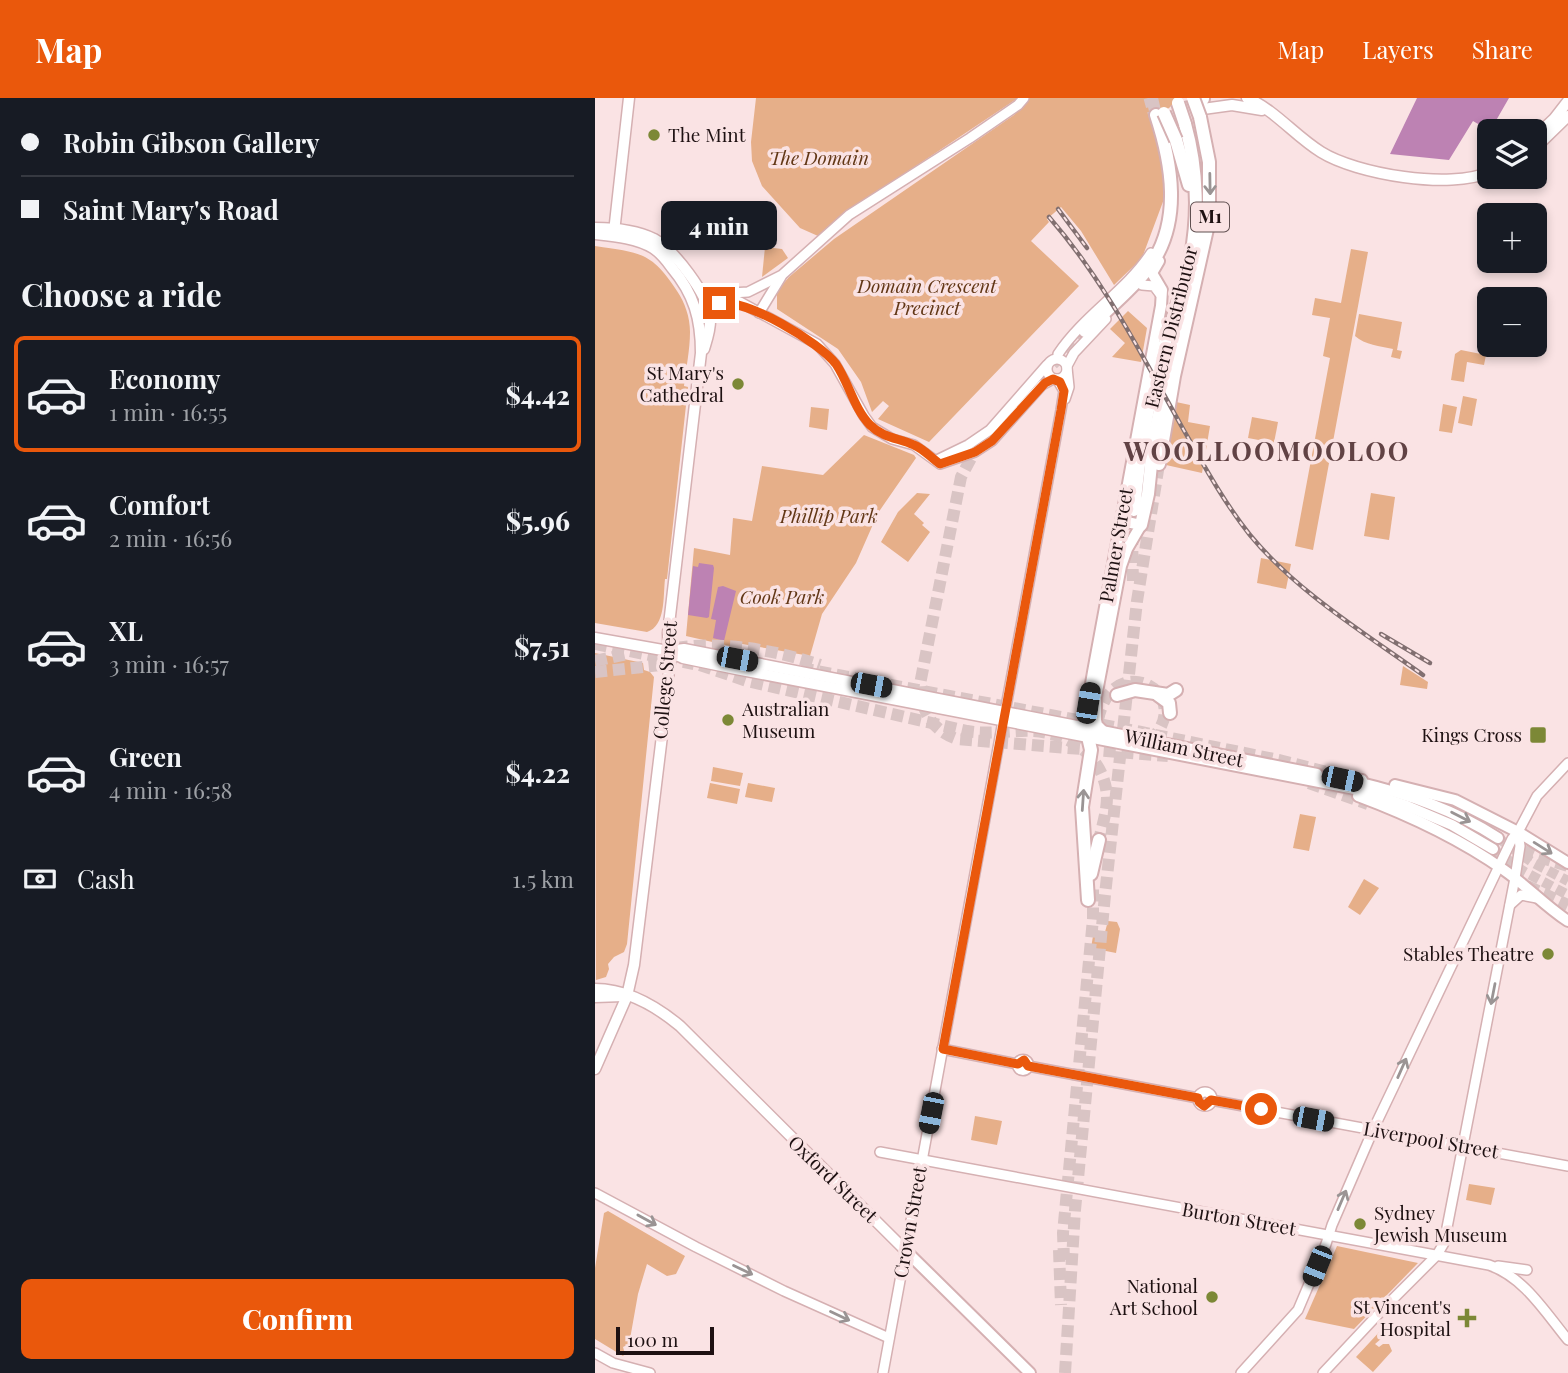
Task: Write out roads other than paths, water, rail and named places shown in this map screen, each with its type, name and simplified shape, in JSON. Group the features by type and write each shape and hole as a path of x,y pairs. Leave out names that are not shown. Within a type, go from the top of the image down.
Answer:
{"highway":[{"name":"Eastern Distributor","path":"1134,510 1153,390 1164,343 1189,266 1194,223 1195,173 1178,102"},
{"name":"Eastern Distributor","path":"1159,464 1177,365 1209,220 1209,162 1201,103"},
{"path":"1161,117 1186,172 1194,223"},
{"path":"1087,333 1141,276 1162,244 1169,215 1171,185 1161,117"},
{"path":"1141,525 1146,507 1157,422 1167,384 1177,365"},
{"path":"1117,695 1130,690 1170,695 1176,690"},
{"path":"1154,693 1169,703 1170,713"},
{"path":"1087,732 1091,750 1082,807 1088,898 1099,840"}],"main road":[{"path":"614,232 629,98"},
{"path":"1221,106 1232,98 1269,112"},
{"path":"1247,98 1320,152 1349,166 1436,180 1477,176"},
{"path":"1547,124 1568,101"},
{"path":"1201,103 1254,108"},
{"path":"1547,136 1568,116"},
{"path":"1162,300 1161,289 1152,273 1163,254 1174,217 1176,179 1173,140"},
{"path":"595,228 614,232 656,250 702,302"},
{"path":"595,234 614,232"},
{"name":"Palmer Street","path":"1087,732 1093,671 1162,300"},
{"name":"College Street","path":"595,1069 627,996 636,953 666,703 668,651 701,363 702,302"},
{"path":"1122,521 1141,525"},
{"name":"Palmer Street","path":"1103,731 1095,719 1099,681 1121,566 1141,525"},
{"name":"William Street","path":"595,638 668,651 684,649 832,682 1087,732 1193,758 1360,790 1452,825 1493,849"},
{"name":"William Street","path":"1087,732 1103,731 1388,789 1465,819 1498,838"},
{"path":"1165,743 1167,748 1193,758"},
{"path":"1327,776 1373,781 1443,796 1568,863"},
{"path":"1311,780 1372,801 1413,819 1502,868 1568,921"},
{"path":"595,989 611,989 627,996"},
{"path":"595,997 627,996"},
{"name":"Oxford Street","path":"627,996 657,1008 680,1026 1030,1373"}],"street":[{"path":"754,311 782,275 849,215 970,138 1024,98"},
{"path":"937,463 976,440 1002,417 1076,331 1140,268 1160,238 1167,207 1161,117"},
{"path":"1055,379 1047,372 1053,359 1087,333 1152,273"},
{"path":"702,302 718,294 752,291 782,275"},
{"path":"1142,285 1156,287 1162,300"},
{"path":"752,291 748,300 754,311"},
{"path":"718,294 735,299 802,335 827,353 872,427 892,439 914,445 937,463"},
{"path":"702,302 723,302 754,311"},
{"path":"937,463 975,452 988,444 1045,383 1065,376 1071,356 1087,333"},
{"path":"1053,359 1061,360 1067,367"},
{"name":"Crown Street","path":"1061,410 1069,387 1067,367"},
{"name":"Crown Street","path":"883,1373 1061,410 1064,391 1055,379"},
{"path":"1002,417 1032,397"},
{"path":"1323,1373 1437,1255 1447,1233 1515,878 1519,836 1537,796 1568,763"},
{"path":"1241,1373 1298,1310 1373,1130 1502,868 1512,839 1519,836"},
{"path":"1510,905 1515,898 1523,894 1541,900"},
{"name":"Liverpool Street","path":"943,1049 1018,1064 1024,1060 1028,1066 1198,1098 1204,1106 1211,1100 1568,1166"},
{"name":"Burton Street","path":"880,1152 1489,1265 1507,1272 1529,1292 1568,1340"},
{"path":"595,1194 708,1253 889,1338"},
{"path":"1489,1265 1527,1270"},
{"path":"595,1353 613,1363 650,1373"}],"tunnel":[{"path":"1148,98 1153,116"},
{"path":"1152,98 1156,115"},
{"path":"1171,133 1181,118 1203,109"},
{"path":"1040,377 1085,331"},
{"path":"992,430 978,445 961,477 920,684 929,718 940,730 957,739 1168,756"},
{"path":"1065,1373 1075,1210 1105,895 1137,601 1159,464"},
{"path":"1132,533 1133,585"},
{"path":"595,644 694,664"},
{"path":"676,648 749,648 820,665"},
{"path":"595,661 627,654"},
{"path":"595,672 671,664"},
{"path":"700,665 747,681 967,731 1033,731 1072,742 1092,759 1105,783 1107,802 1099,840"},
{"path":"801,668 1141,732 1339,775"},
{"path":"1098,720 1106,698 1118,686 1133,682 1147,684 1158,693 1164,705 1163,721 1153,738"},
{"path":"1309,783 1368,804"},
{"path":"1489,836 1533,855 1568,866"},
{"path":"1498,838 1532,862 1568,881"},
{"path":"1493,849 1523,871 1568,895"},
{"path":"1527,886 1568,905"},
{"path":"1064,1260 1063,1233 1093,919 1093,887"},
{"path":"1059,1250 1061,1305"}],"railway":[{"path":"1058,209 1087,248"},
{"path":"1049,217 1104,292 1214,482 1250,535 1268,556 1310,593 1423,675"},
{"path":"1381,634 1430,663"}],"place":[{"name":"The Mint","path":"654,135"},
{"name":"St Mary's Cathedral","path":"738,384"},
{"name":"Australian Museum","path":"728,720"},
{"name":"Kings Cross","path":"1538,735"},
{"name":"Stables Theatre","path":"1548,954"},
{"name":"Sydney Jewish Museum","path":"1360,1224"},
{"name":"National Art School","path":"1212,1297"},
{"name":"St Vincent's Hospital","path":"1467,1318"}],"district":[{"name":"WOOLLOOMOOLOO","path":"1267,452"}],"park label":[{"name":"The Domain","path":"819,158"},
{"name":"Domain Crescent Precinct","path":"927,297"},
{"name":"Phillip Park","path":"829,516"},
{"name":"Cook Park","path":"782,597"}]}
